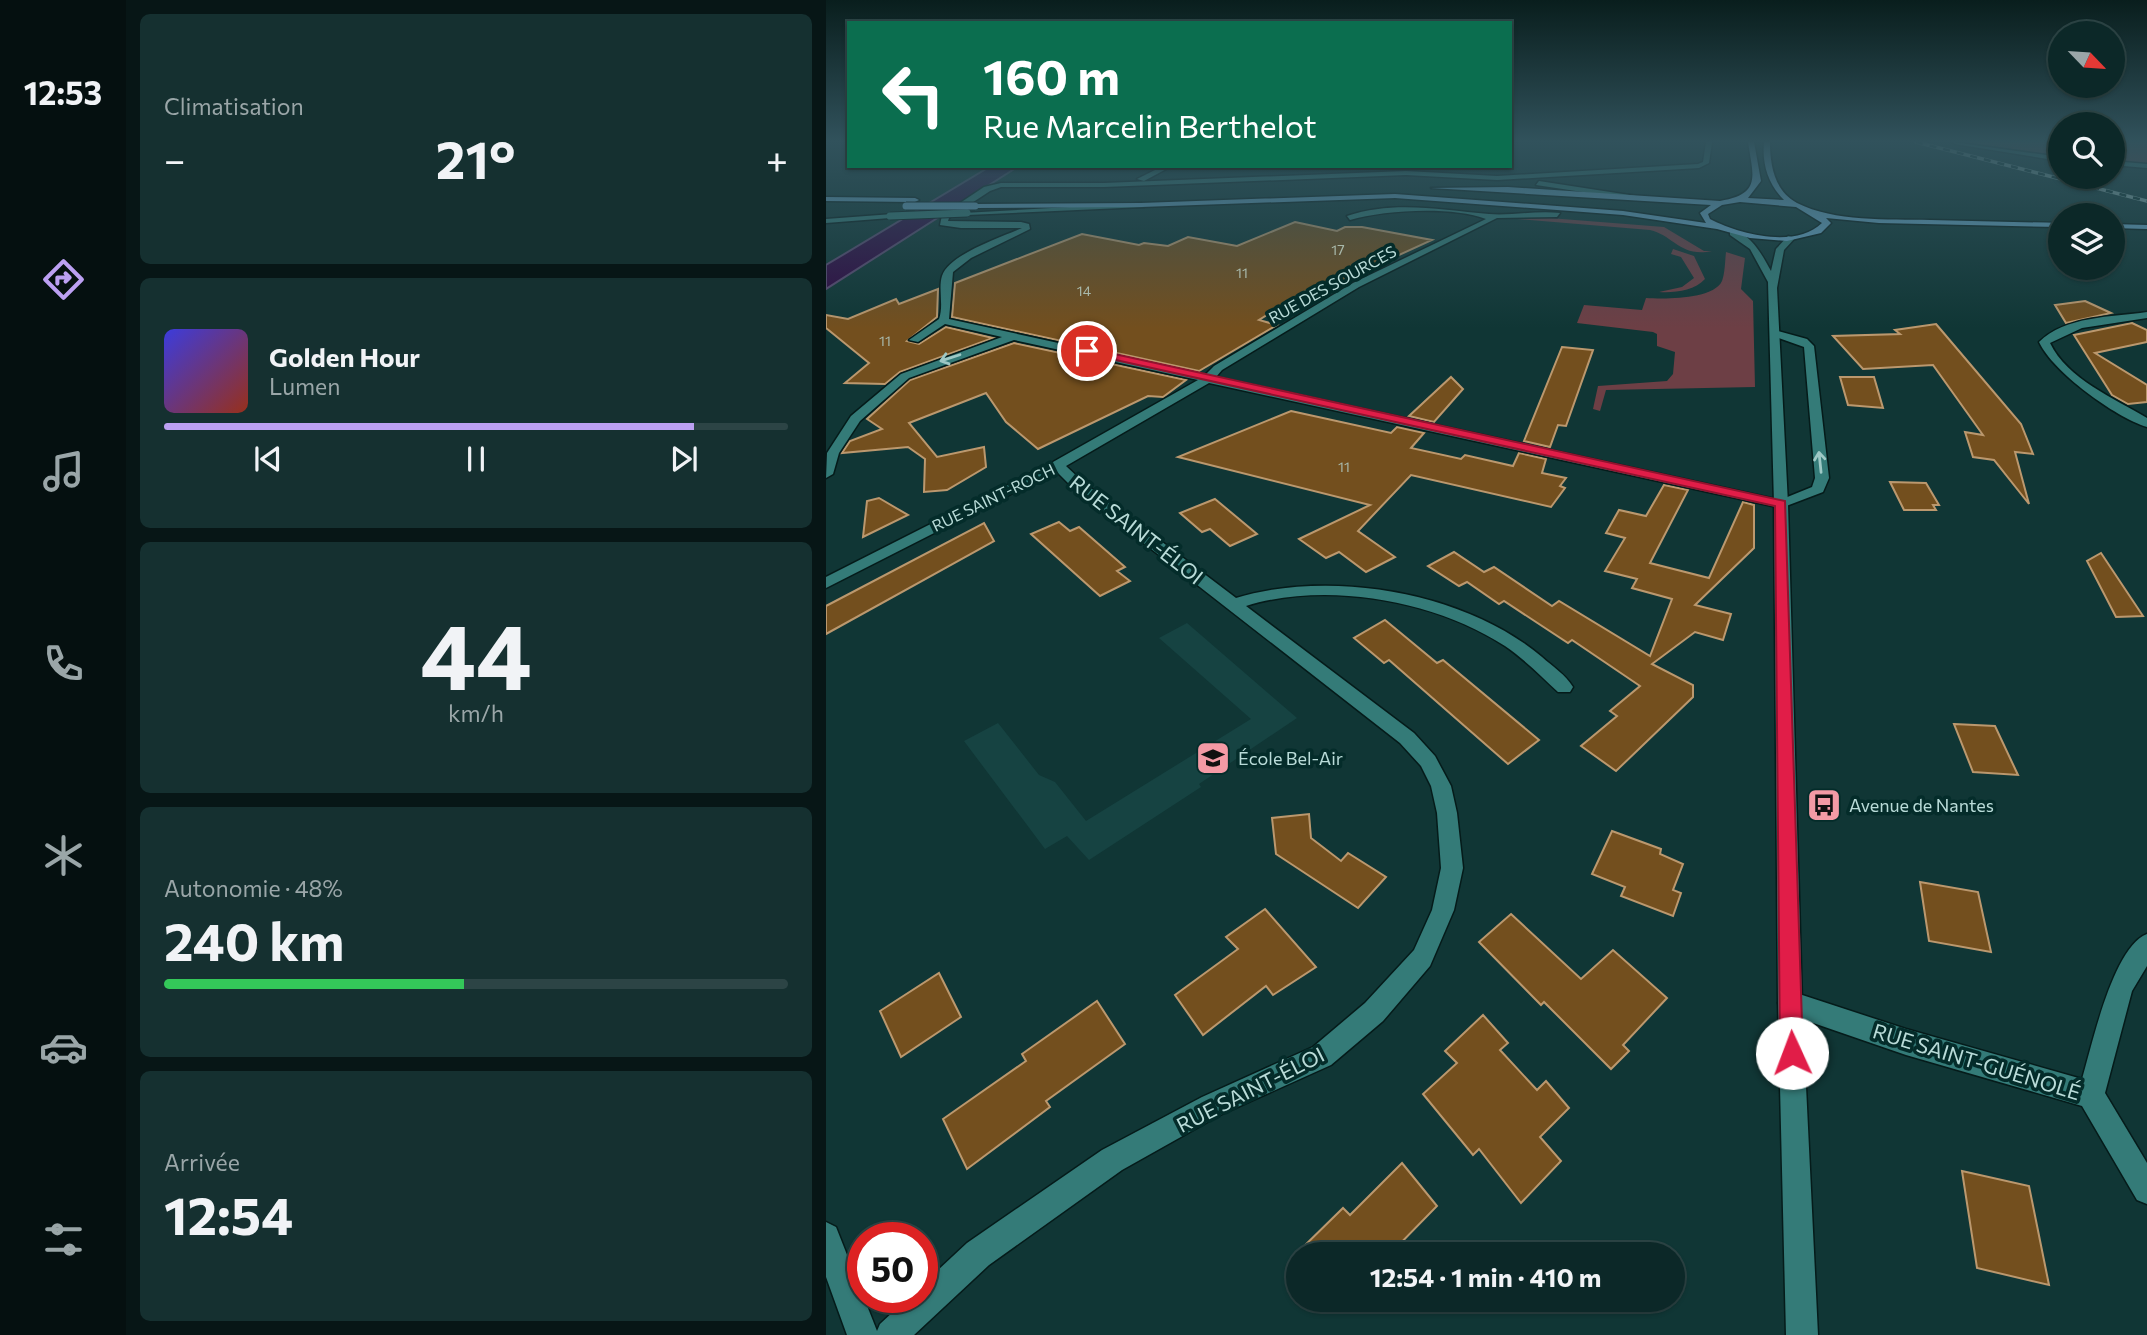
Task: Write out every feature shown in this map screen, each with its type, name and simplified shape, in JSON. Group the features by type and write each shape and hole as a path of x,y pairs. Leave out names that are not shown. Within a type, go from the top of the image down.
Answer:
{"main road":[{"path":"826,205 1161,204"},
{"path":"1506,204 1623,213 1715,226"},
{"path":"1718,204 1704,214 1706,220 1733,233 1791,238 1833,229"},
{"path":"1795,204 1821,215 1879,221 2048,225"},
{"path":"1821,215 1827,223 1823,230"},
{"path":"2125,226 2147,227"},
{"path":"1844,229 2048,232"},
{"path":"2125,233 2147,234"}],"street":[{"path":"914,340 943,321 947,313 946,276 954,265 1026,229 1026,226 943,223 945,217 963,204"},
{"path":"826,221 1141,205"},
{"path":"1350,218 1368,211 1493,216 1557,215"},
{"name":"RUE DES SOURCES","path":"1210,377 1217,368 1327,301 1492,220 1493,216"},
{"path":"1733,233 1753,247 1773,282"},
{"path":"1791,238 1780,249 1773,282 1781,503 1790,1003 1802,1335"},
{"path":"2147,315 2059,332 2044,342 2046,353 2060,366 2147,423"},
{"path":"943,321 1781,503 1818,489 1822,478 1810,346 1803,341 1774,333"},
{"path":"826,474 833,453 855,419 905,376 1014,336"},
{"name":"RUE SAINT-ROCH","path":"826,583 846,570 1058,465 1210,377"},
{"name":"RUE SAINT-ÉLOI","path":"891,1335 978,1254 1112,1160 1211,1107 1322,1056 1374,1012 1422,958 1443,910 1452,868 1447,813 1441,786 1428,761 1407,738 1078,485 1058,465"},
{"name":"RUE SAINT-ROCH","path":"826,573 846,570"},
{"path":"1236,604 1255,596 1316,590 1379,595 1427,606 1469,620 1510,641 1564,687"},
{"name":"RUE SAINT-GUÉNOLÉ","path":"1790,1003 1906,1042 2091,1095 2121,987 2147,945"},
{"path":"2091,1095 2147,1190"},
{"path":"826,1237 863,1335"}],"shaded area":[{"path":"927,204 959,204 826,289 826,265"},
{"path":"1511,215 1664,227 1704,251 1712,251 1701,252 1685,249 1650,230 1505,218"},
{"path":"1673,249 1694,256 1705,279 1684,290 1659,292 1682,287 1694,278 1681,257 1671,254"},
{"path":"1726,252 1745,258 1741,289 1753,301 1755,387 1606,390 1600,411 1593,409 1598,386 1667,381 1673,374 1675,352 1657,346 1657,334 1653,332 1577,323 1584,305 1642,310 1646,298 1687,297 1709,292 1722,281"},
{"name":"École Bel-Air","path":"1187,623 1297,718 1199,784 1201,787 1089,860 1067,836 1045,849 964,741 998,723 1039,775 1055,782 1086,821 1251,719 1159,638"}],"building":[{"path":"1295,222 1337,231 1345,227 1362,227 1432,240 1322,290 1312,287 1259,320 1277,325 1199,371 952,317 955,283 1082,234 1139,245 1144,243 1168,246 1188,237 1237,246"},
{"path":"938,289 937,317 907,341 919,344 946,327 993,338 900,372 885,384 845,383 869,363 826,328 826,315 848,319 896,299 899,304"},
{"path":"2085,301 2111,313 2066,323 2055,305"},
{"path":"2132,323 2147,330 2147,342 2095,353 2147,385 2147,402 2128,404 2112,395 2074,335"},
{"path":"1936,324 2021,424 2033,454 2015,452 2029,504 1994,460 1973,457 1965,432 1983,435 1933,365 1863,369 1833,336 1900,334 1895,330"},
{"path":"1014,343 1186,380 1163,397 1148,396 1038,449 1006,422 986,393 909,423 937,457 984,447 986,467 947,490 924,492 925,459 908,447 842,453 850,441 882,429 867,419 910,380"},
{"path":"1562,347 1593,350 1566,426 1558,425 1550,447 1524,441"},
{"path":"1451,377 1463,389 1434,422 1409,416"},
{"path":"1840,377 1874,377 1883,408 1848,405"},
{"path":"1291,411 1391,433 1397,427 1424,433 1411,448 1461,459 1465,455 1513,466 1519,453 1546,459 1542,473 1566,478 1560,486 1565,488 1551,507 1411,475 1358,531 1395,557 1366,572 1339,552 1326,558 1299,539 1370,505 1178,457"},
{"path":"1890,482 1926,483 1939,505 1933,505 1936,510 1904,510"},
{"path":"1664,485 1688,490 1650,563 1709,578 1743,502 1754,505 1754,548 1695,605 1731,614 1723,640 1695,632 1652,664 1693,685 1693,697 1616,771 1581,746 1617,716 1610,711 1640,686 1572,640 1568,643 1504,601 1499,604 1467,582 1459,586 1428,566 1454,552 1484,572 1494,567 1552,606 1559,601 1650,656 1672,599 1632,588 1637,579 1605,571 1625,538 1606,533 1619,510 1646,516"},
{"path":"879,498 908,515 863,537 867,501"},
{"path":"1215,499 1257,534 1230,546 1210,529 1202,532 1180,513"},
{"path":"1059,522 1070,531 1079,527 1125,567 1117,571 1130,581 1100,596 1031,534"},
{"path":"984,523 994,541 826,634 826,606"},
{"path":"2101,553 2143,616 2116,617 2087,561"},
{"path":"1385,620 1437,663 1443,660 1539,740 1508,764 1389,660 1384,663 1354,638"},
{"path":"1954,724 1995,726 2018,775 1973,772"},
{"path":"1309,814 1311,838 1341,861 1348,853 1386,877 1358,908 1276,854 1272,818"},
{"path":"1612,831 1661,849 1660,854 1683,864 1673,890 1681,893 1673,916 1621,896 1625,887 1592,874"},
{"path":"1920,882 1978,892 1991,952 1929,941"},
{"path":"1265,909 1316,967 1273,995 1266,986 1203,1035 1175,995 1238,949 1226,937"},
{"path":"1511,914 1581,979 1613,950 1667,998 1623,1045 1629,1051 1611,1069 1544,1002 1541,1005 1479,942"},
{"path":"939,973 961,1017 901,1057 880,1011"},
{"path":"1097,1001 1125,1044 1046,1101 1050,1107 967,1169 943,1119 1026,1061 1022,1054"},
{"path":"1483,1015 1508,1043 1500,1050 1537,1090 1546,1081 1569,1108 1540,1137 1561,1161 1521,1203 1479,1149 1473,1155 1423,1094 1457,1063 1445,1051"},
{"path":"1402,1163 1437,1206 1402,1242 1308,1242 1343,1208 1350,1215"},
{"path":"1962,1171 2029,1186 2049,1285 1977,1268"}],"place":[{"name":"École Bel-Air","path":"1213,758"},
{"name":"Avenue de Nantes","path":"1824,805"}],"route":[{"path":"1087,351 1781,503 1792,1053"}]}
